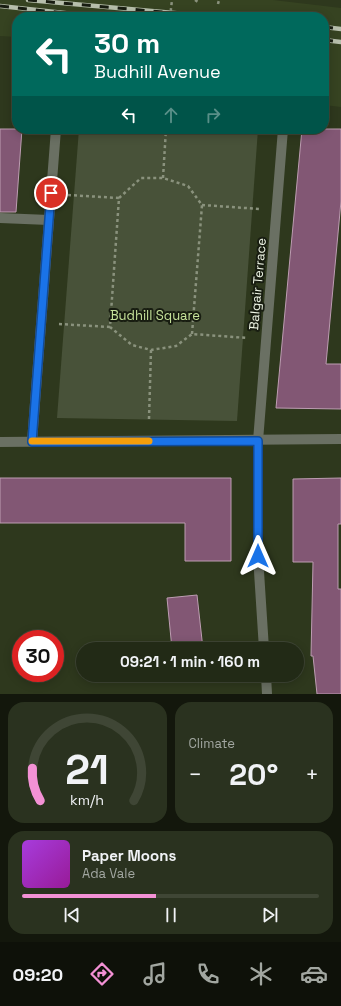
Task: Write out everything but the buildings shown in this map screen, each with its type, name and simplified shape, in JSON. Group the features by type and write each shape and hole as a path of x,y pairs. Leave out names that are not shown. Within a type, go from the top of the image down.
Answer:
{"street":[{"path":"32,442 56,134"},
{"name":"Balgair Terrace","path":"264,642 258,556 258,441 283,134"},
{"path":"0,218 49,220"},
{"path":"0,442 258,441 341,439"},
{"path":"266,682 267,694"}],"path":[{"path":"171,12 172,0"},
{"path":"218,4 219,0"},
{"path":"163,178 166,134"},
{"path":"110,327 119,198 141,178 163,178 188,186 202,205 192,334"},
{"path":"51,193 119,198"},
{"path":"202,205 276,210"},
{"path":"41,323 110,327 132,345 151,350 176,346 192,334 266,339"},
{"path":"149,419 151,350"}],"shaded area":[{"path":"0,0 273,0 341,8 341,107 329,106 329,12 12,12 12,37 0,36"}],"green space":[{"name":"Budhill Square","path":"79,134 258,134 237,421 57,418"}],"railway":[{"path":"28,0 163,12"},
{"path":"0,6 55,12"},
{"path":"329,28 341,29"},
{"path":"329,41 341,42"}],"slow traffic":[{"path":"32,441 149,441"}],"route":[{"path":"51,193 32,442 258,441 258,556"}]}
